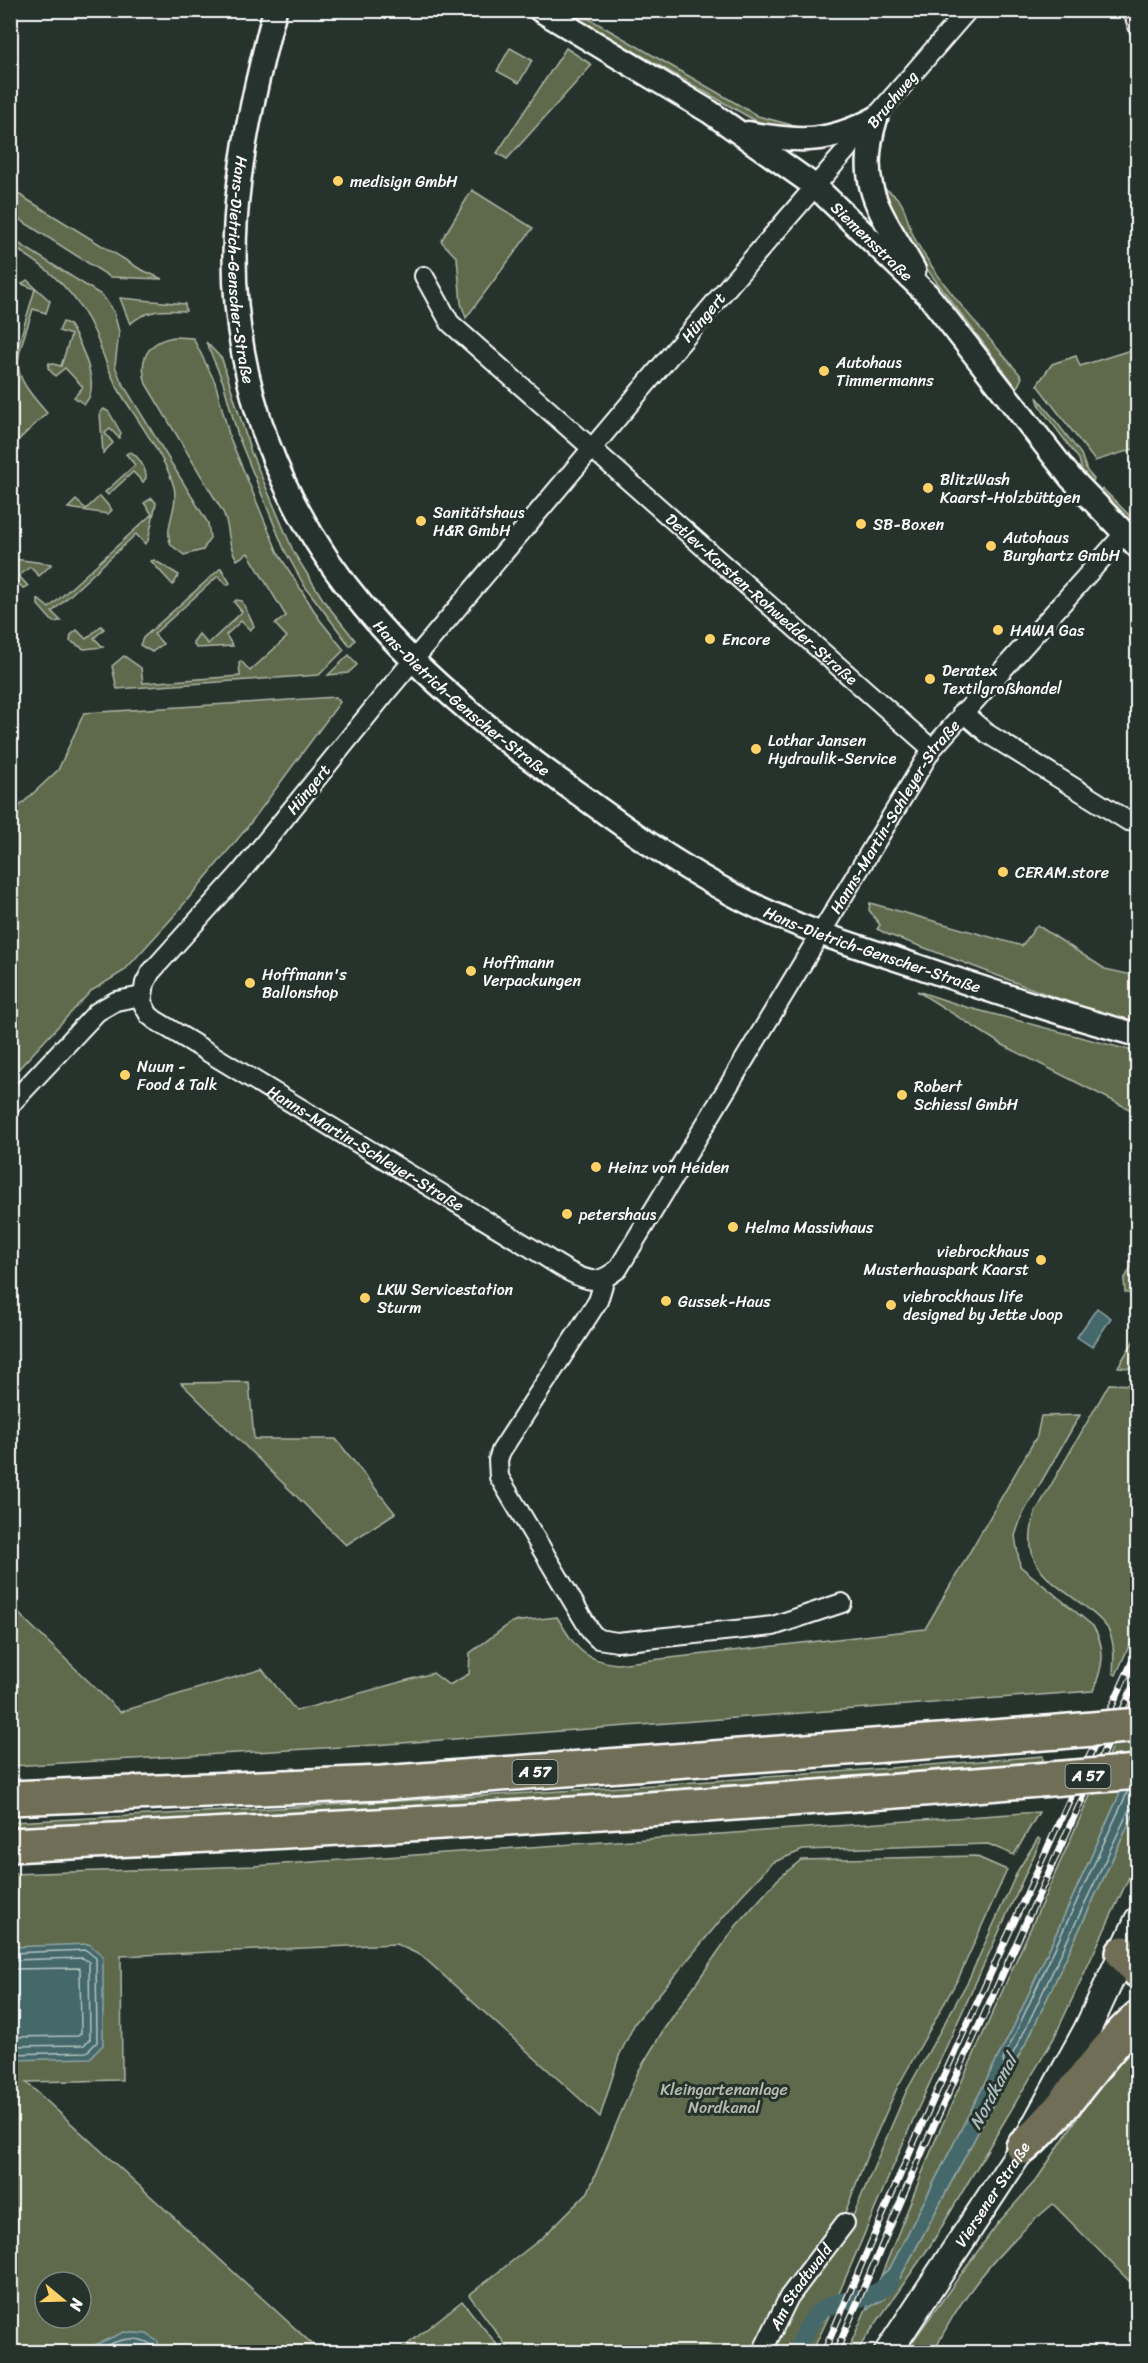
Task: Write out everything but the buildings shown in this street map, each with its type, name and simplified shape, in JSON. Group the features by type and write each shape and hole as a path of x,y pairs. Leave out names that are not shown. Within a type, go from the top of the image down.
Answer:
{"highway":[{"name":"A 57","path":"10,1798 382,1783 1137,1725"},
{"name":"A 57","path":"10,1845 386,1827 764,1803 1137,1772"},
{"path":"1023,2147 1045,2128 1119,2035 1137,2018"}],"main road":[{"name":"Viersener Straße","path":"888,2352 1023,2147 1087,2030 1133,1958 1137,1920"}],"street":[{"name":"Siemensstraße","path":"540,10 740,131 816,188 928,295 1070,477 1130,541"},
{"name":"Bruchweg","path":"816,188 968,10"},
{"path":"1133,10 1137,27"},
{"name":"Hans-Dietrich-Genscher-Straße","path":"275,12 248,117 234,214 235,284 243,352 266,439 306,527 353,596 413,661 498,735 637,836 769,912 820,933 985,989 1137,1035"},
{"path":"740,131 777,138 825,139 849,132 876,118"},
{"path":"876,118 869,142 868,183 876,206 928,295"},
{"name":"Hüngert","path":"142,996 151,972 241,872 413,661 733,281 816,188"},
{"path":"424,276 450,323 592,449"},
{"name":"Detlev-Karsten-Rohwedder-Straße","path":"592,449 932,749"},
{"name":"Hanns-Martin-Schleyer-Straße","path":"142,996 145,1009 155,1020 579,1275 593,1280 605,1278 618,1269 932,749 962,712 1130,541"},
{"path":"962,712 988,734 1128,821 1137,822"},
{"path":"10,1105 97,1012 116,1001 142,996"},
{"name":"Hanns-Martin-Schleyer-Straße","path":"605,1278 598,1301 501,1450 497,1469 499,1477 591,1632 598,1639 617,1642 773,1626 842,1603"},
{"name":"Am Stadtwald","path":"762,2352 789,2297 845,2223"}],"green space":[{"path":"564,11 576,11 758,116 795,126 797,131 777,129 754,120"},
{"path":"510,48 532,60 519,83 497,71"},
{"path":"566,48 592,65 507,159 497,153"},
{"path":"878,185 902,203 912,233 928,261 966,312 1022,377 1017,388 905,240"},
{"path":"10,189 140,269 162,279 110,277 11,214"},
{"path":"472,190 533,228 466,318 461,303 457,258 441,241"},
{"path":"10,238 103,296 114,312 119,332 115,366 121,381 208,523 210,538 203,550 184,555 171,545 169,531 175,495 165,464 116,385 95,333 80,306 49,272 11,246"},
{"path":"27,280 50,301 46,313 33,309 22,342 18,365 25,385 47,413 11,447 11,369 35,289 22,284"},
{"path":"120,298 185,304 186,311 149,313 130,324"},
{"path":"63,322 69,324 79,342 91,376 89,397 84,404 74,397 83,387 65,368 55,376 48,368 49,363 61,366 71,335 59,331"},
{"path":"174,337 193,338 215,382 230,438 278,553 320,620 344,650 319,675 117,689 112,666 124,656 141,668 143,683 240,676 239,662 241,661 250,671 287,637 275,624 286,616 248,553 237,560 231,547 223,512 146,384 143,367 147,353 158,343"},
{"path":"206,342 222,359 251,452 294,553 324,601 355,640 350,646 304,585 284,549 238,436 223,382"},
{"path":"1137,348 1137,448 1095,461 1037,385 1052,364 1076,356 1080,366"},
{"path":"1037,397 1081,454 1087,471 1094,479 1091,484 1083,475 1079,459 1040,407"},
{"path":"104,409 109,412 121,433 119,438 110,429 105,433 113,443 103,453 100,413"},
{"path":"130,452 141,463 146,478 143,482 133,472 108,495 105,492 135,465 126,454"},
{"path":"1103,489 1137,523 1137,532 1098,492"},
{"path":"100,496 112,510 108,514 68,508 76,500 86,509"},
{"path":"152,498 156,503 148,541 145,544 136,534 52,612 61,621 53,622 38,605 38,599 49,608 152,514 144,503"},
{"path":"11,560 51,565 39,576 30,567 19,576 28,586 23,588 11,576"},
{"path":"154,560 179,575 173,585 151,561"},
{"path":"221,568 230,583 227,585 218,576 154,634 163,644 152,652 140,645 143,638"},
{"path":"242,601 254,626 250,630 241,621 226,635 233,646 196,648 193,642 199,634 208,644 242,612 234,602"},
{"path":"101,626 104,629 94,638 103,647 84,649 70,641 71,635 77,630 86,639"},
{"path":"349,655 357,665 348,673 328,675"},
{"path":"336,697 340,702 246,829 173,917 124,971 91,991 11,1077 11,814 58,770 84,713"},
{"path":"870,903 1022,946 1037,925 1105,969 1137,976 1137,1024 1044,993 889,935 877,929 880,925 869,910"},
{"path":"917,991 966,1007 1137,1052 1137,1113 1001,1044"},
{"path":"1137,1256 1137,1293 1133,1295 1125,1292 1124,1280"},
{"path":"1137,1335 1137,1369 1118,1367"},
{"path":"249,1382 254,1439 336,1439 395,1513 346,1545 181,1383"},
{"path":"1109,1384 1138,1385 1137,1628 1116,1675 1113,1673 1113,1647 1107,1628 1100,1619 1040,1570 1031,1547 1035,1513"},
{"path":"1080,1415 1022,1515 1015,1536 1020,1566 1093,1626 1100,1642 1102,1658 1093,1691 375,1745 11,1766 11,1606 120,1712 262,1669 296,1711 433,1673 449,1685 469,1674 470,1653 512,1622 557,1617 580,1650 595,1659 617,1664 925,1629 1037,1436 1041,1416"},
{"path":"1137,1691 1137,1756 1014,2026 890,2268 881,2276 935,2141"},
{"path":"1043,1756 1043,1761 656,1790 11,1828 11,1822 527,1793"},
{"path":"1039,1812 1014,1855 988,1844 803,1850 772,1863 740,1897 635,2023 619,2056 600,2117 422,1956 396,1944 121,1956 122,2080 26,2082 321,2352 11,2352 10,1874 254,1866"},
{"path":"1133,1815 1137,1822 1137,1860 1054,2038 932,2243 856,2352 847,2352 866,2309 883,2300 900,2278 1029,2037"},
{"path":"1038,1838 1041,1840 916,2113 837,2298 811,2312 802,2325 790,2352 766,2352 793,2299 849,2225 906,2092 968,1981 1018,1870"},
{"name":"Kleingartenanlage Nordkanal","path":"975,1856 1007,1870 959,1977 897,2088 868,2153 845,2213 756,2352 511,2352 469,2295 543,2237 588,2192 638,2072 664,2029 736,1926 778,1879 801,1860"},
{"path":"1137,2041 1137,2289 1053,2204 1001,2253 985,2272 957,2310 934,2352 905,2352 998,2223 1037,2179 1099,2085"},
{"path":"462,2301 503,2352 398,2352"},
{"path":"830,2314 812,2352 803,2352 815,2327"}],"water":[{"path":"1097,1308 1111,1318 1092,1347 1077,1337"},
{"path":"1137,1756 1137,1806 1029,2037 900,2278 883,2300 866,2309 881,2276 890,2268 1014,2026"},
{"path":"89,1944 103,1956 103,2045 90,2058 11,2060 11,1947"},
{"path":"124,2332 147,2334 158,2342 160,2352 79,2352"}],"waterway":[{"name":"Nordkanal","path":"797,2352 810,2323 824,2308 874,2293 891,2281"}],"railway":[{"path":"824,2352 918,2133 1138,1649"},
{"path":"836,2352 929,2136 1138,1676"}],"place":[{"name":"medisign GmbH","path":"338,181"},
{"name":"Autohaus Timmermanns","path":"824,371"},
{"name":"BlitzWash Kaarst-Holzbüttgen","path":"928,488"},
{"name":"Sanitätshaus H&R GmbH","path":"421,521"},
{"name":"SB-Boxen","path":"861,524"},
{"name":"Autohaus Burghartz GmbH","path":"991,546"},
{"name":"HAWA Gas","path":"998,630"},
{"name":"Encore","path":"710,639"},
{"name":"Deratex Textilgroßhandel","path":"930,679"},
{"name":"Lothar Jansen Hydraulik-Service","path":"756,749"},
{"name":"CERAM.store","path":"1003,872"},
{"name":"Hoffmann Verpackungen","path":"471,971"},
{"name":"Hoffmann's Ballonshop","path":"250,983"},
{"name":"Nuun - Food & Talk","path":"125,1075"},
{"name":"Robert Schiessl GmbH","path":"902,1095"},
{"name":"Heinz von Heiden","path":"596,1167"},
{"name":"petershaus","path":"567,1214"},
{"name":"Helma Massivhaus","path":"733,1227"},
{"name":"viebrockhaus Musterhauspark Kaarst","path":"1041,1260"},
{"name":"LKW Servicestation Sturm","path":"365,1298"},
{"name":"Gussek-Haus","path":"666,1301"},
{"name":"viebrockhaus life designed by Jette Joop","path":"891,1305"}]}
